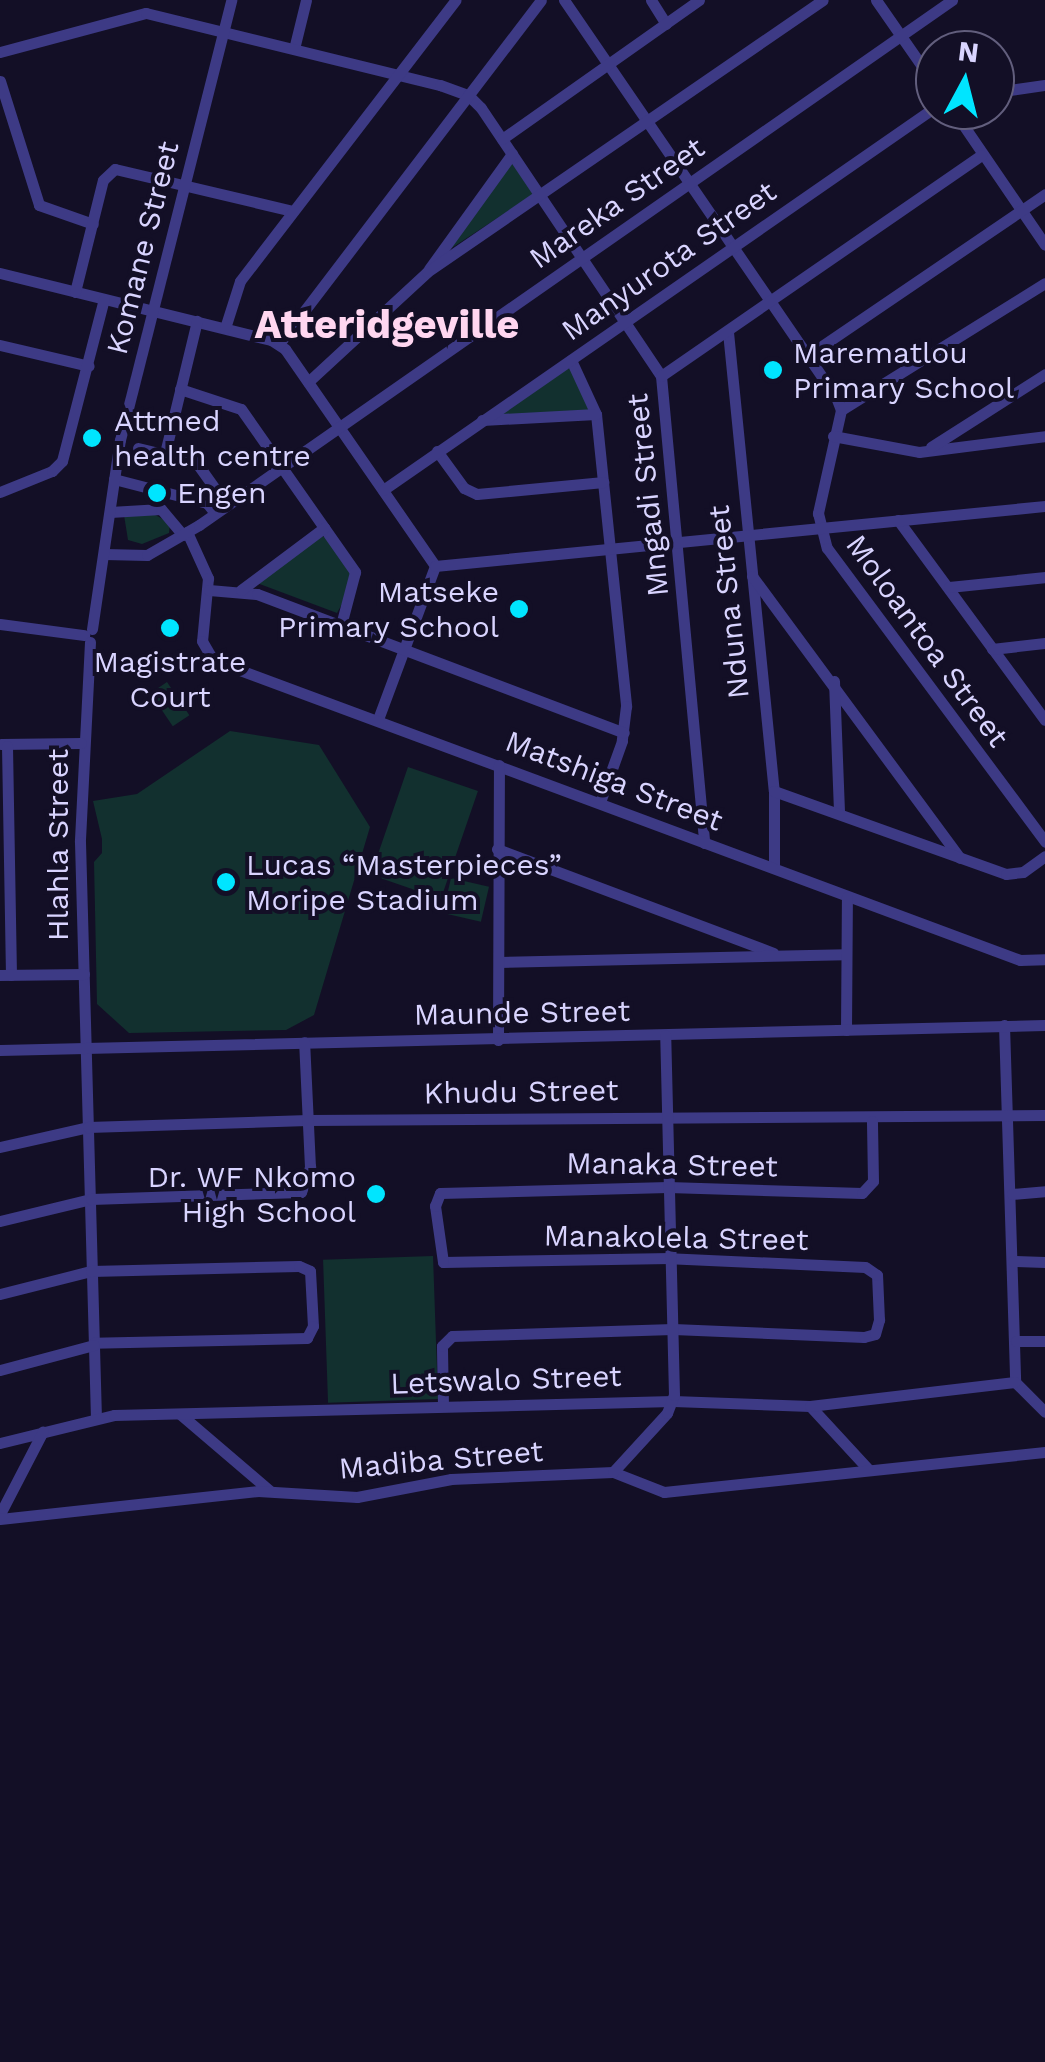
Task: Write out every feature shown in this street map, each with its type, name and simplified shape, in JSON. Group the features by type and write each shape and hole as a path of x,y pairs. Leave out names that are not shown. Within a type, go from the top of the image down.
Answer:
{"street":[{"name":"Komane Street","path":"89,635 114,479 232,0"},
{"path":"294,49 306,0"},
{"path":"225,328 236,286 456,0"},
{"path":"279,344 541,0"},
{"path":"564,0 810,354 842,410 1045,283"},
{"path":"652,0 666,24"},
{"path":"502,139 700,0"},
{"path":"876,0 915,59"},
{"name":"Mareka Street","path":"104,554 147,555 185,534 952,0"},
{"path":"308,382 427,272 817,1"},
{"path":"0,52 148,6 225,32 468,95"},
{"path":"0,81 39,206 92,224"},
{"path":"1015,89 1045,85"},
{"name":"Mngadi Street","path":"468,95 541,194 661,376 704,843"},
{"name":"Manyurota Street","path":"383,490 915,121"},
{"path":"965,130 1045,245"},
{"path":"427,272 512,154"},
{"path":"661,376 981,155"},
{"path":"75,292 103,180 115,170 294,211"},
{"path":"810,354 1045,194"},
{"path":"0,273 279,344 434,566"},
{"path":"0,492 57,468 89,366 104,299"},
{"path":"164,453 197,322"},
{"name":"Nduna Street","path":"728,332 774,791 774,867"},
{"path":"0,345 89,366"},
{"path":"571,360 596,414 624,733 600,802"},
{"path":"924,452 1045,374"},
{"path":"180,390 241,409 282,466 358,580 341,625"},
{"name":"Moloantoa Street","path":"842,410 834,436 820,528 849,583 1045,842"},
{"path":"482,420 596,414"},
{"path":"982,416 990,442"},
{"path":"834,436 924,452 1045,436"},
{"path":"138,448 201,466 226,504"},
{"path":"438,450 464,488 478,494 603,482"},
{"path":"114,479 207,503 214,512"},
{"path":"434,566 1045,506"},
{"path":"110,512 162,509 185,534 209,590 240,590 405,648 624,733"},
{"path":"898,520 1045,720"},
{"path":"240,590 324,528"},
{"path":"378,719 434,566"},
{"path":"752,576 834,681 960,858"},
{"path":"948,588 1045,577"},
{"name":"Matshiga Street","path":"209,590 202,641 208,657 1020,960 1045,960"},
{"path":"0,624 89,635"},
{"name":"Hlahla Street","path":"89,635 81,743 96,1417"},
{"path":"992,649 1045,643"},
{"path":"834,681 839,812"},
{"path":"81,743 3,744 5,975 84,974"},
{"path":"498,1040 500,764"},
{"path":"774,791 1012,875 1045,856"},
{"path":"497,849 777,955"},
{"path":"846,1030 847,896"},
{"path":"498,962 844,954"},
{"path":"1004,1025 1015,1382 1045,1412"},
{"name":"Maunde Street","path":"0,1050 1045,1025"},
{"path":"665,1036 673,1401 614,1472 664,1492 1045,1452"},
{"path":"0,1220 90,1199 296,1194 309,1176 304,1042"},
{"name":"Khudu Street","path":"0,1147 88,1128 308,1120 668,1116 872,1121 1045,1116"},
{"name":"Manaka Street","path":"436,1228 436,1198 448,1190 668,1187 867,1192 873,1182 872,1121"},
{"path":"1012,1194 1045,1191"},
{"name":"Manakolela Street","path":"436,1228 439,1258 447,1262 670,1258 870,1268 877,1276 879,1320 872,1336 672,1330"},
{"path":"1013,1261 1045,1262"},
{"path":"0,1294 91,1271 299,1266 310,1271 312,1302 312,1333 303,1339 94,1344 0,1370"},
{"path":"444,1406 442,1346 448,1338 672,1330"},
{"path":"1016,1341 1045,1341"},
{"name":"Letswalo Street","path":"0,1442 96,1417 673,1401 810,1406 1015,1382"},
{"path":"810,1406 869,1470"},
{"path":"180,1414 270,1490"},
{"path":"0,1516 43,1432"},
{"name":"Madiba Street","path":"0,1516 270,1490 356,1497 451,1479 614,1472"}],"green space":[{"path":"512,163 534,194 444,253"},
{"path":"564,368 573,369 592,412 504,419 501,412"},
{"path":"150,512 170,523 169,533 142,544 128,540 124,515"},
{"path":"318,536 326,537 355,580 337,613 257,583"},
{"path":"167,682 189,715 173,726 150,693"},
{"name":"Lucas “Masterpieces” Moripe Stadium","path":"230,731 319,745 370,827 314,1015 286,1030 129,1033 97,1004 94,862 102,853 102,839 93,801 137,794"},
{"path":"408,767 478,791 441,899 371,875"},
{"path":"451,878 489,887 481,922 443,913"},
{"path":"433,1256 438,1399 328,1403 323,1260"}],"place":[{"name":"Marematlou Primary School","path":"773,370"},
{"name":"Attmed health centre","path":"92,438"},
{"name":"Engen","path":"157,493"},
{"name":"Matseke Primary School","path":"519,609"},
{"name":"Magistrate Court","path":"170,628"},
{"name":"Lucas “Masterpieces” Moripe Stadium","path":"226,882"},
{"name":"Dr. WF Nkomo High School","path":"376,1194"}],"district":[{"name":"Atteridgeville","path":"387,325"}]}
